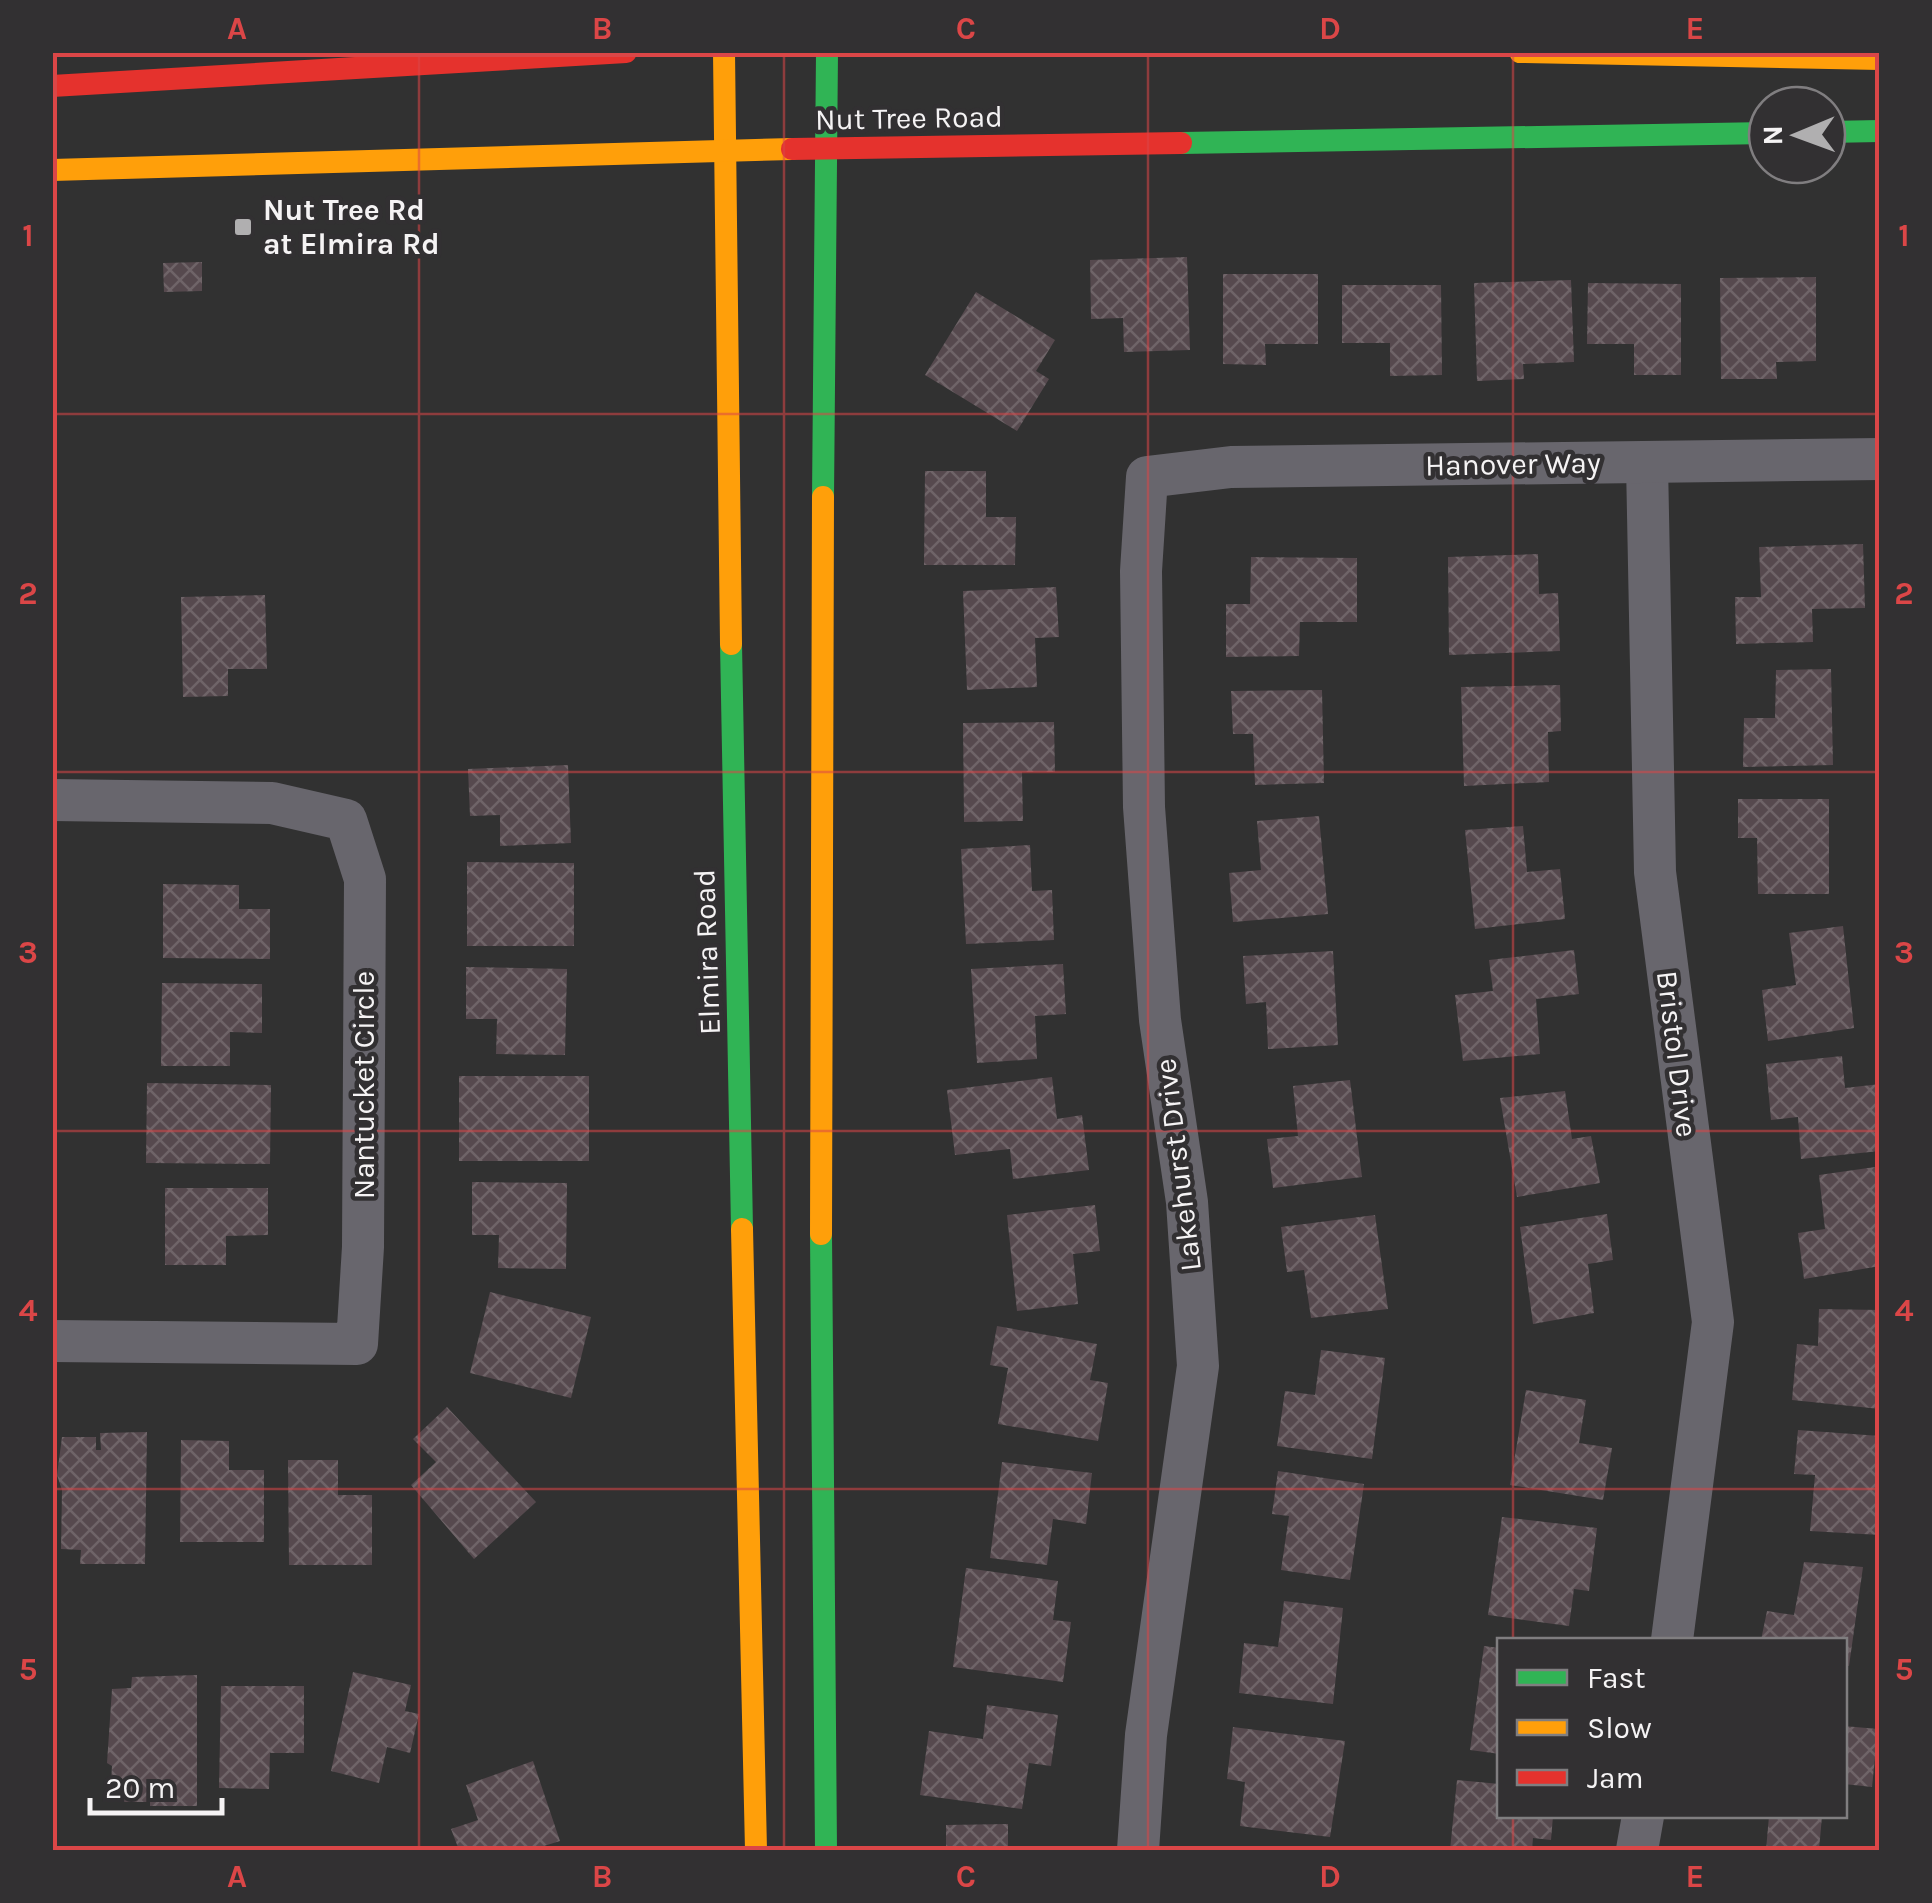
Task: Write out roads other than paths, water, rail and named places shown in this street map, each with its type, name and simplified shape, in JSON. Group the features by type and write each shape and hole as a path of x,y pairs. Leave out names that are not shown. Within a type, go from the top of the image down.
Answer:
{"main road":[{"path":"52,86 626,52"},
{"name":"Elmira Road","path":"724,52 733,811 756,1850"},
{"path":"826,1850 819,1022 827,52"},
{"path":"1520,52 1880,59"},
{"path":"1847,132 1880,131"},
{"name":"Nut Tree Road","path":"52,170 725,150 1747,133"}],"street":[{"name":"Hanover Way","path":"1147,476 1230,467 1880,459"},
{"name":"Bristol Drive","path":"1647,463 1655,872 1713,1322 1672,1638"},
{"name":"Lakehurst Drive","path":"1138,1850 1146,1735 1198,1366 1186,1202 1160,1020 1144,807 1141,572 1147,476"},
{"name":"Nantucket Circle","path":"52,800 272,804 346,820 365,879 364,1246 357,1344 52,1341"},
{"path":"1637,1850 1643,1818"}],"place":[{"name":"Nut Tree Rd at Elmira Rd","path":"243,227"}]}
